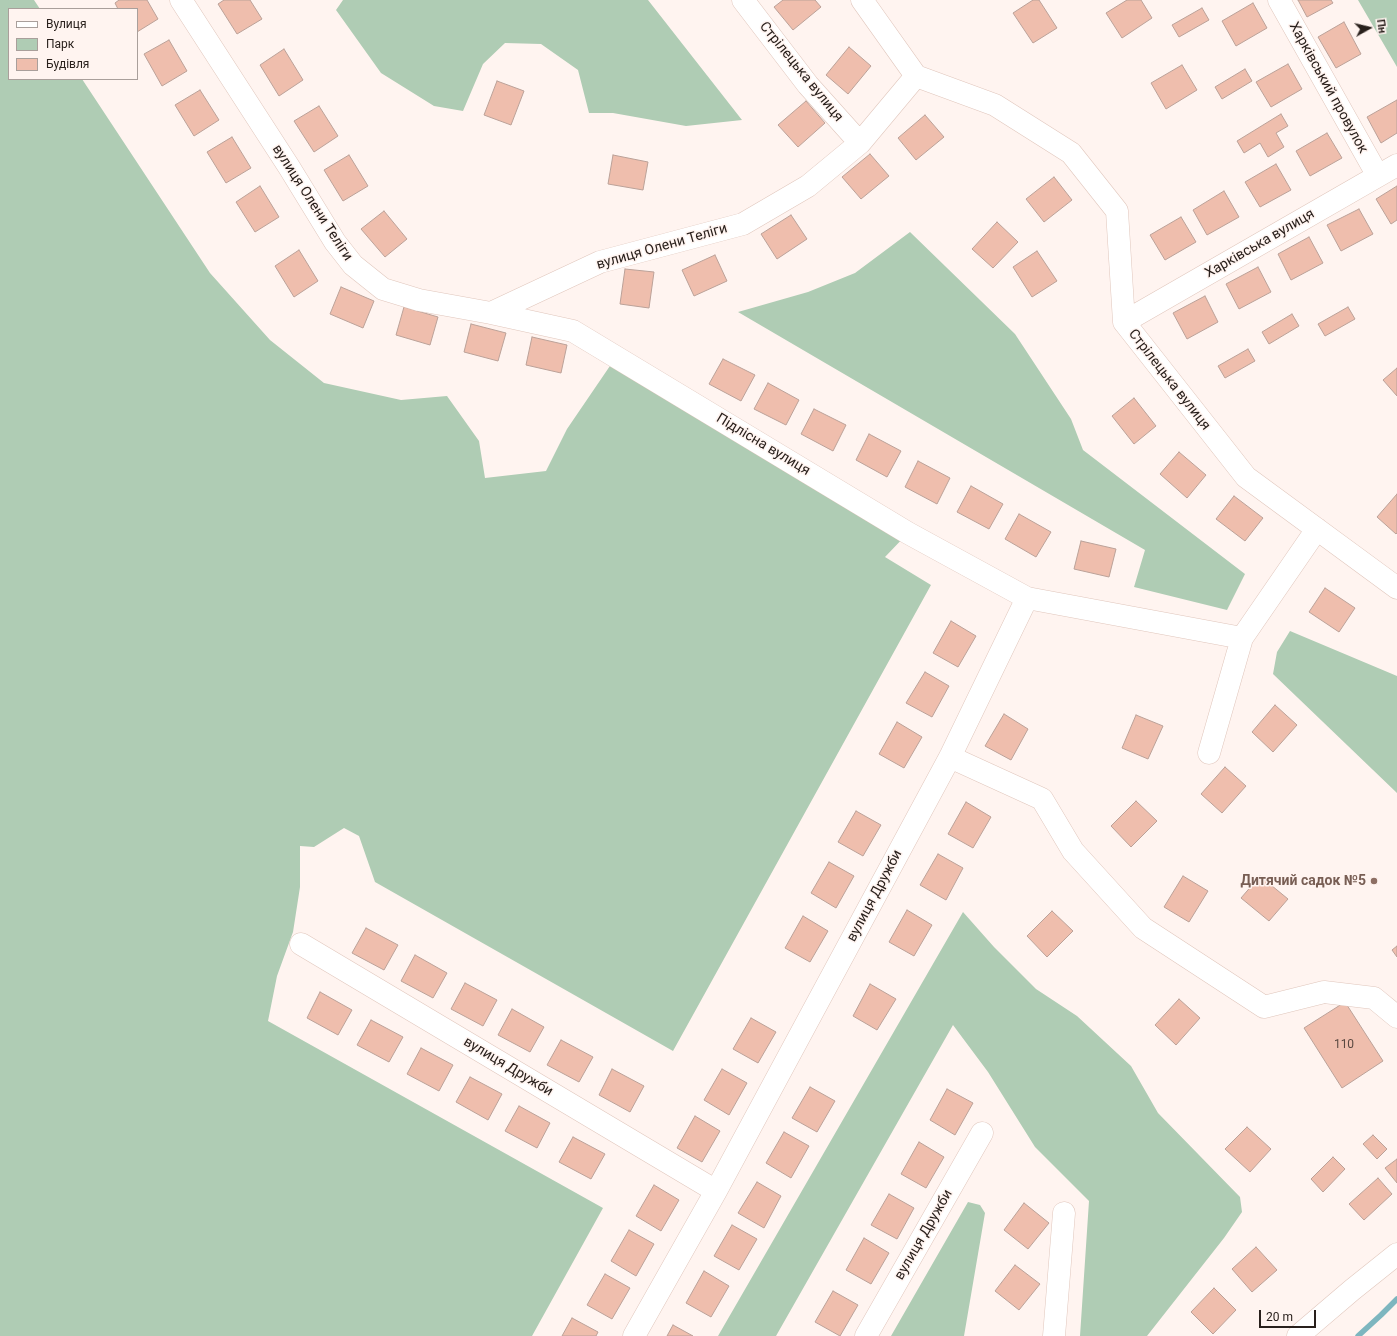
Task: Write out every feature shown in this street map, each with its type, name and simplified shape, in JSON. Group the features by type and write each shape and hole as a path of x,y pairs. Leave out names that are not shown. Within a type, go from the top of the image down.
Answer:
{"street":[{"name":"вулиця Олени Теліги","path":"181,0 289,167 335,242 353,266 383,289 419,300 491,313 600,262 743,224 808,186 860,143 916,76"},
{"name":"Стрілецька вулиця","path":"743,0 808,85 860,143"},
{"path":"862,0 916,76"},
{"name":"Харківський провулок","path":"1279,0 1378,176"},
{"name":"Стрілецька вулиця","path":"916,76 995,105 1071,153 1117,210 1124,322 1246,477 1397,588"},
{"name":"Харківська вулиця","path":"1124,322 1397,165"},
{"name":"Підлісна вулиця","path":"491,313 573,331 908,533 1027,598 1242,638"},
{"path":"1208,753 1242,638 1317,529"},
{"name":"вулиця Дружби","path":"634,1336 716,1191 950,757 1027,598"},
{"path":"950,757 1042,799 1073,851 1143,928 1264,1007 1324,992 1374,998 1397,1017"},
{"name":"вулиця Дружби","path":"301,944 716,1191"},
{"name":"вулиця Дружби","path":"866,1336 982,1133"},
{"path":"1054,1336 1064,1213"},
{"path":"1298,1336 1397,1254"}],"green space":[{"path":"0,0 34,0 39,8 8,8 8,80 83,80 210,273 270,340 324,383 401,400 447,396 479,441 485,478 546,471 567,429 614,360 908,533 885,557 931,585 673,1051 375,882 359,836 344,828 314,847 300,846 300,887 293,932 277,976 268,1021 603,1208 532,1336 0,1336"},
{"path":"343,0 648,0 742,120 686,126 613,113 589,113 578,70 541,44 505,43 483,64 463,111 434,106 381,73 336,10"},
{"path":"1358,0 1397,0 1397,67"},
{"path":"910,232 1015,334 1071,419 1083,450 1245,574 1227,610 1134,587 1145,550 738,312 808,292 855,273"},
{"path":"1290,631 1397,676 1397,793 1273,674 1277,652"},
{"path":"963,912 994,947 1036,989 1077,1016 1131,1066 1158,1113 1240,1197 1242,1212 1224,1238 1147,1336 1080,1336 1089,1201 1035,1147 988,1072 953,1025 776,1336 718,1336"},
{"path":"968,1202 980,1205 985,1213 964,1336 891,1336"}],"building":[{"path":"119,0 147,0 158,19 138,31 138,8 118,8 115,3"},
{"path":"224,0 250,0 262,19 237,34 218,4"},
{"path":"783,0 815,0 821,7 793,30 774,7"},
{"path":"1033,0 1039,0 1057,28 1033,43 1013,13"},
{"path":"1127,0 1141,0 1152,18 1122,38 1106,13"},
{"path":"1298,0 1331,0 1333,3 1307,17"},
{"path":"1253,3 1267,28 1236,46 1222,21"},
{"path":"1202,8 1209,20 1179,37 1172,25"},
{"path":"1344,22 1361,54 1336,68 1318,37"},
{"path":"169,40 187,71 162,86 144,54"},
{"path":"849,47 871,66 848,94 826,75"},
{"path":"284,49 303,80 279,96 260,65"},
{"path":"1288,64 1302,89 1271,107 1256,82"},
{"path":"1182,65 1197,90 1166,109 1151,83"},
{"path":"1245,69 1252,81 1222,99 1215,87"},
{"path":"497,81 524,91 511,125 484,115"},
{"path":"200,90 219,120 194,136 175,105"},
{"path":"1397,100 1397,133 1381,143 1367,117"},
{"path":"806,101 825,123 798,147 778,125"},
{"path":"319,106 338,136 314,152 294,121"},
{"path":"1281,114 1288,126 1276,133 1284,147 1268,157 1260,143 1244,153 1237,141"},
{"path":"925,115 944,137 916,160 898,138"},
{"path":"1327,133 1342,158 1310,176 1296,151"},
{"path":"232,137 251,168 226,183 207,152"},
{"path":"870,154 889,176 861,199 842,177"},
{"path":"349,155 368,186 343,201 324,170"},
{"path":"613,155 648,162 643,190 608,184"},
{"path":"1276,164 1291,190 1260,207 1245,182"},
{"path":"1054,177 1072,200 1044,222 1026,199"},
{"path":"260,186 279,217 255,232 236,202"},
{"path":"1397,186 1397,220 1391,224 1376,199"},
{"path":"1224,191 1239,217 1207,235 1193,210"},
{"path":"1359,209 1373,234 1341,251 1327,225"},
{"path":"384,211 407,239 385,257 361,229"},
{"path":"791,215 807,239 777,259 761,234"},
{"path":"1181,217 1196,242 1165,260 1150,235"},
{"path":"997,222 1018,242 993,268 972,249"},
{"path":"1309,237 1323,263 1291,280 1278,254"},
{"path":"299,250 318,281 294,297 275,266"},
{"path":"1037,251 1057,281 1032,297 1013,267"},
{"path":"715,255 727,281 694,296 682,270"},
{"path":"1258,267 1271,292 1239,309 1226,284"},
{"path":"625,269 654,272 649,308 620,304"},
{"path":"341,287 374,301 363,328 330,314"},
{"path":"1205,296 1218,322 1187,339 1173,313"},
{"path":"404,307 438,317 430,345 396,335"},
{"path":"1348,307 1355,319 1325,336 1318,324"},
{"path":"1292,314 1299,326 1269,344 1262,332"},
{"path":"471,324 506,333 498,361 464,352"},
{"path":"532,337 567,345 561,373 526,365"},
{"path":"1248,349 1255,361 1225,378 1218,366"},
{"path":"723,359 755,375 741,401 709,384"},
{"path":"1397,368 1397,396 1383,380"},
{"path":"768,383 799,400 786,425 754,409"},
{"path":"1134,398 1156,426 1134,444 1112,416"},
{"path":"814,409 846,425 833,451 801,434"},
{"path":"869,434 901,451 887,477 856,460"},
{"path":"1179,452 1206,475 1187,498 1160,474"},
{"path":"918,461 950,478 937,504 905,487"},
{"path":"971,486 1003,504 989,529 957,512"},
{"path":"1397,494 1397,533 1396,534 1377,517"},
{"path":"1234,496 1263,518 1245,541 1216,519"},
{"path":"1019,514 1051,532 1036,557 1005,539"},
{"path":"1081,541 1116,549 1109,577 1074,569"},
{"path":"1325,588 1355,608 1339,632 1309,612"},
{"path":"951,621 976,636 958,667 933,653"},
{"path":"925,672 949,686 932,717 906,703"},
{"path":"1275,705 1297,725 1273,752 1252,732"},
{"path":"1004,714 1028,729 1011,760 985,746"},
{"path":"1136,715 1163,726 1148,759 1122,748"},
{"path":"897,722 922,737 904,768 879,754"},
{"path":"1225,767 1246,786 1222,813 1201,794"},
{"path":"1136,801 1157,821 1131,847 1111,826"},
{"path":"966,802 991,817 973,848 948,834"},
{"path":"856,811 881,825 863,856 838,842"},
{"path":"938,854 963,868 946,900 920,885"},
{"path":"829,862 854,876 836,908 811,893"},
{"path":"1183,876 1208,891 1189,922 1164,907"},
{"path":"1260,876 1288,899 1269,921 1241,898"},
{"path":"907,910 932,925 914,956 889,942"},
{"path":"1052,911 1073,931 1047,957 1027,936"},
{"path":"803,916 828,931 810,962 785,948"},
{"path":"366,928 398,945 384,970 352,953"},
{"path":"1397,946 1397,957 1392,950"},
{"path":"415,955 447,973 433,998 401,981"},
{"path":"465,983 497,1000 483,1026 451,1009"},
{"path":"870,984 896,999 877,1030 853,1016"},
{"path":"320,992 352,1010 338,1035 307,1018"},
{"path":"1179,999 1200,1018 1176,1045 1155,1025"},
{"path":"1345,1002 1383,1061 1342,1088 1304,1028"},
{"path":"512,1009 544,1027 530,1052 498,1035"},
{"path":"751,1018 776,1032 758,1063 733,1049"},
{"path":"371,1020 403,1037 389,1062 357,1045"},
{"path":"561,1040 593,1057 579,1082 547,1065"},
{"path":"421,1048 453,1065 439,1091 407,1074"},
{"path":"612,1069 644,1086 630,1112 599,1095"},
{"path":"722,1069 747,1083 729,1115 704,1100"},
{"path":"470,1077 502,1094 488,1120 456,1102"},
{"path":"810,1087 835,1101 817,1132 792,1118"},
{"path":"947,1089 973,1103 955,1135 930,1120"},
{"path":"519,1106 550,1123 537,1148 505,1131"},
{"path":"695,1116 720,1131 702,1162 677,1148"},
{"path":"1247,1127 1271,1149 1250,1172 1225,1149"},
{"path":"784,1132 809,1146 791,1178 766,1163"},
{"path":"1373,1135 1387,1149 1377,1159 1363,1144"},
{"path":"573,1137 605,1154 591,1179 559,1162"},
{"path":"919,1142 944,1157 926,1188 901,1174"},
{"path":"1333,1157 1345,1169 1323,1192 1311,1179"},
{"path":"1397,1159 1397,1183 1385,1168"},
{"path":"1378,1178 1392,1194 1364,1220 1349,1204"},
{"path":"757,1182 781,1196 764,1228 738,1213"},
{"path":"654,1185 679,1200 661,1231 636,1216"},
{"path":"889,1194 914,1208 897,1239 871,1225"},
{"path":"1024,1203 1049,1223 1028,1249 1004,1230"},
{"path":"732,1225 757,1239 739,1270 714,1256"},
{"path":"629,1230 654,1244 636,1276 611,1261"},
{"path":"864,1238 889,1253 871,1284 846,1270"},
{"path":"1256,1247 1277,1270 1252,1292 1232,1269"},
{"path":"1015,1265 1040,1284 1019,1310 995,1291"},
{"path":"704,1271 729,1286 711,1317 686,1303"},
{"path":"605,1274 630,1288 612,1319 587,1305"},
{"path":"1214,1288 1236,1310 1213,1334 1191,1312"},
{"path":"833,1291 858,1305 840,1336 815,1322"},
{"path":"572,1318 598,1332 596,1336 562,1336"},
{"path":"673,1325 693,1336 667,1336"}],"waterway":[{"path":"1358,1336 1397,1299"}],"place":[{"name":"Дитячий садок №5","path":"1374,881"}]}
